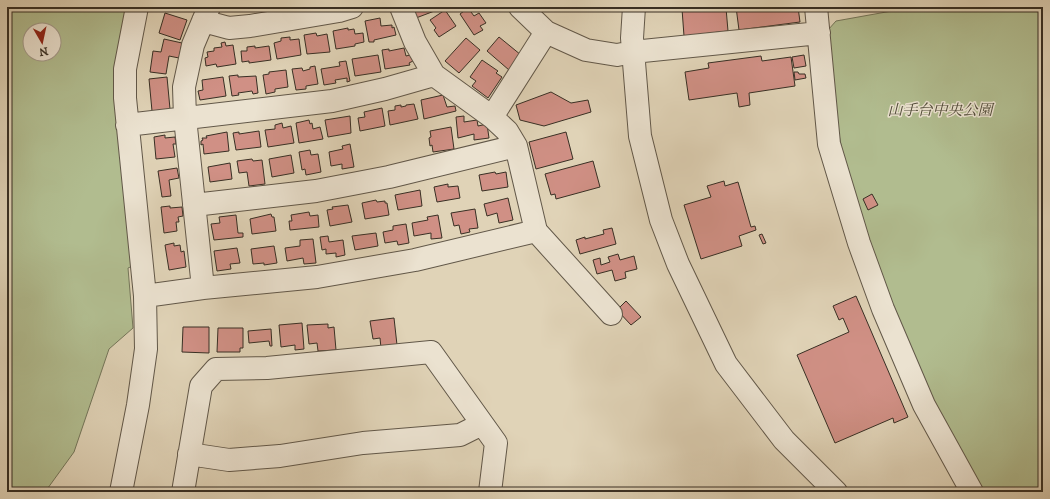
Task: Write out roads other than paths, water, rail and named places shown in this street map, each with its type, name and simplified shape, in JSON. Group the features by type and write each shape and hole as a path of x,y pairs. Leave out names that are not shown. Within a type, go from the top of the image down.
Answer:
{"street":[{"path":"121,492 138,405 146,349 145,296 127,125 124,70 137,7"},
{"path":"203,288 184,87 193,45 206,14 229,28 250,26 339,11 352,7"},
{"path":"401,7 415,42 434,75 492,117 507,131 516,146 536,231 611,314"},
{"path":"520,7 546,32 586,50 617,55 633,52 819,33"},
{"path":"634,7 632,38 640,136 661,220 678,264 726,364 784,440 836,492"},
{"path":"816,7 829,144 859,243 883,309 924,405 972,492"},
{"path":"492,117 546,32"},
{"path":"127,125 332,101 385,89 434,75"},
{"path":"194,204 324,189 389,177 516,146"},
{"path":"145,296 203,288 317,277 414,260 536,231"},
{"path":"183,492 201,386 216,369 267,368 431,352 496,443 490,492"},
{"path":"189,454 229,460 280,456 363,443 460,435 482,424"}],"park label":[{"name":"山手台中央公園","path":"940,110"}]}
